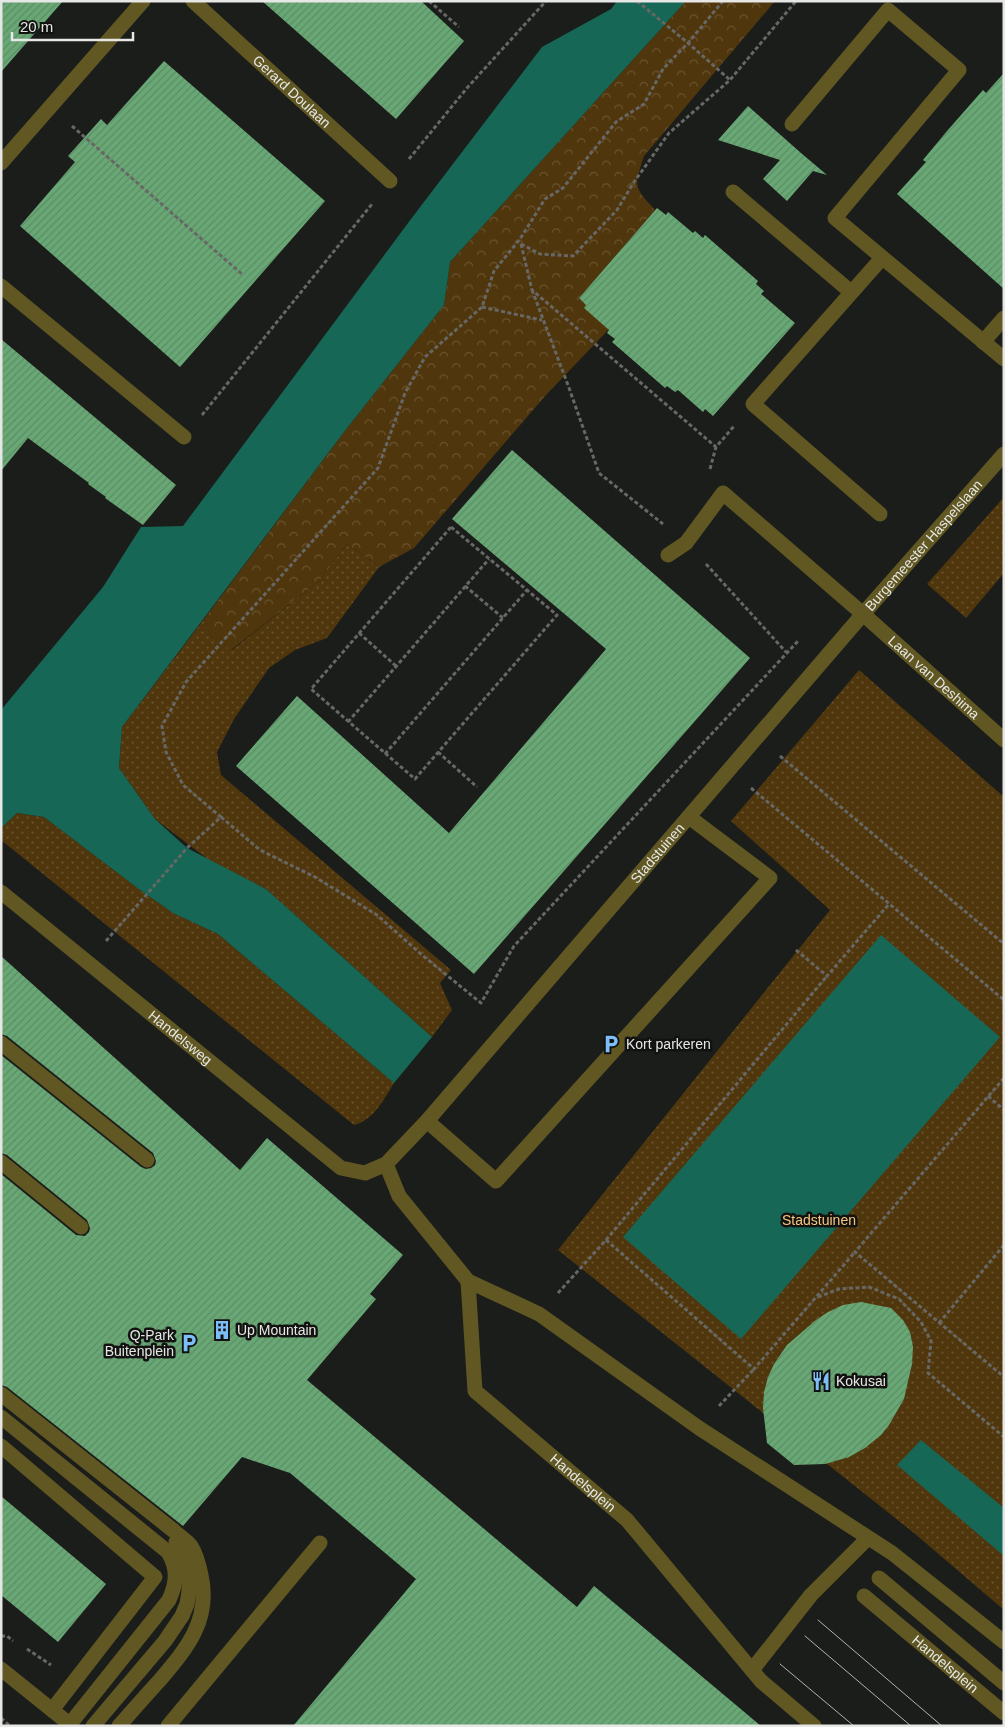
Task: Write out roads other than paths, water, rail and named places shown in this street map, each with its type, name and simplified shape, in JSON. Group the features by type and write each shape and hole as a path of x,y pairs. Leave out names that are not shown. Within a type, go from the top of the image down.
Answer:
{"street":[{"path":"1,163 143,1"},
{"name":"Gerard Doulaan","path":"193,1 390,181"},
{"path":"792,124 888,10 959,70 835,218 1004,359"},
{"path":"733,192 851,292"},
{"path":"880,514 753,404 882,258"},
{"path":"1,286 184,437"},
{"path":"984,342 1004,318"},
{"name":"Burgemeester Haspelslaan","path":"863,614 1004,454"},
{"name":"Laan van Deshima","path":"668,555 686,543 723,493 863,614 1004,740"},
{"name":"Stadstuinen","path":"365,1173 386,1164 427,1121 863,614"},
{"path":"427,1121 496,1182 770,878 689,817"},
{"name":"Handelsweg","path":"1,892 341,1168 365,1173"},
{"path":"1,1043 147,1160"},
{"path":"1,1162 81,1227"},
{"path":"386,1164 398,1196 468,1281 539,1314 699,1428 892,1553 1004,1642"},
{"name":"Handelsplein","path":"468,1281 475,1391 627,1520 761,1681 814,1726"},
{"path":"1,1394 174,1531 191,1546 199,1565 203,1584 203,1604 194,1636 181,1655 119,1726"},
{"path":"1,1403 38,1432"},
{"path":"1,1417 168,1552 174,1561 176,1572 175,1587 169,1600 70,1725 1,1670"},
{"path":"1,1446 155,1576 52,1710"},
{"path":"93,1726 165,1641 182,1616 187,1604 189,1575 177,1547 174,1531"},
{"path":"752,1670 780,1644 868,1538"},
{"path":"168,1726 320,1543"},
{"name":"Handelsplein","path":"879,1578 1004,1683"},
{"name":"Handelsplein","path":"864,1596 1004,1713"}],"tram line":[{"path":"818,1620 942,1726"},
{"path":"805,1636 911,1726"},
{"path":"780,1664 854,1726"}],"place":[{"name":"Kort parkeren","path":"611,1044"},
{"name":"Up Mountain","path":"222,1330"},
{"name":"Q-Park Buitenplein","path":"189,1343"},
{"name":"Kokusai","path":"821,1381"}]}
